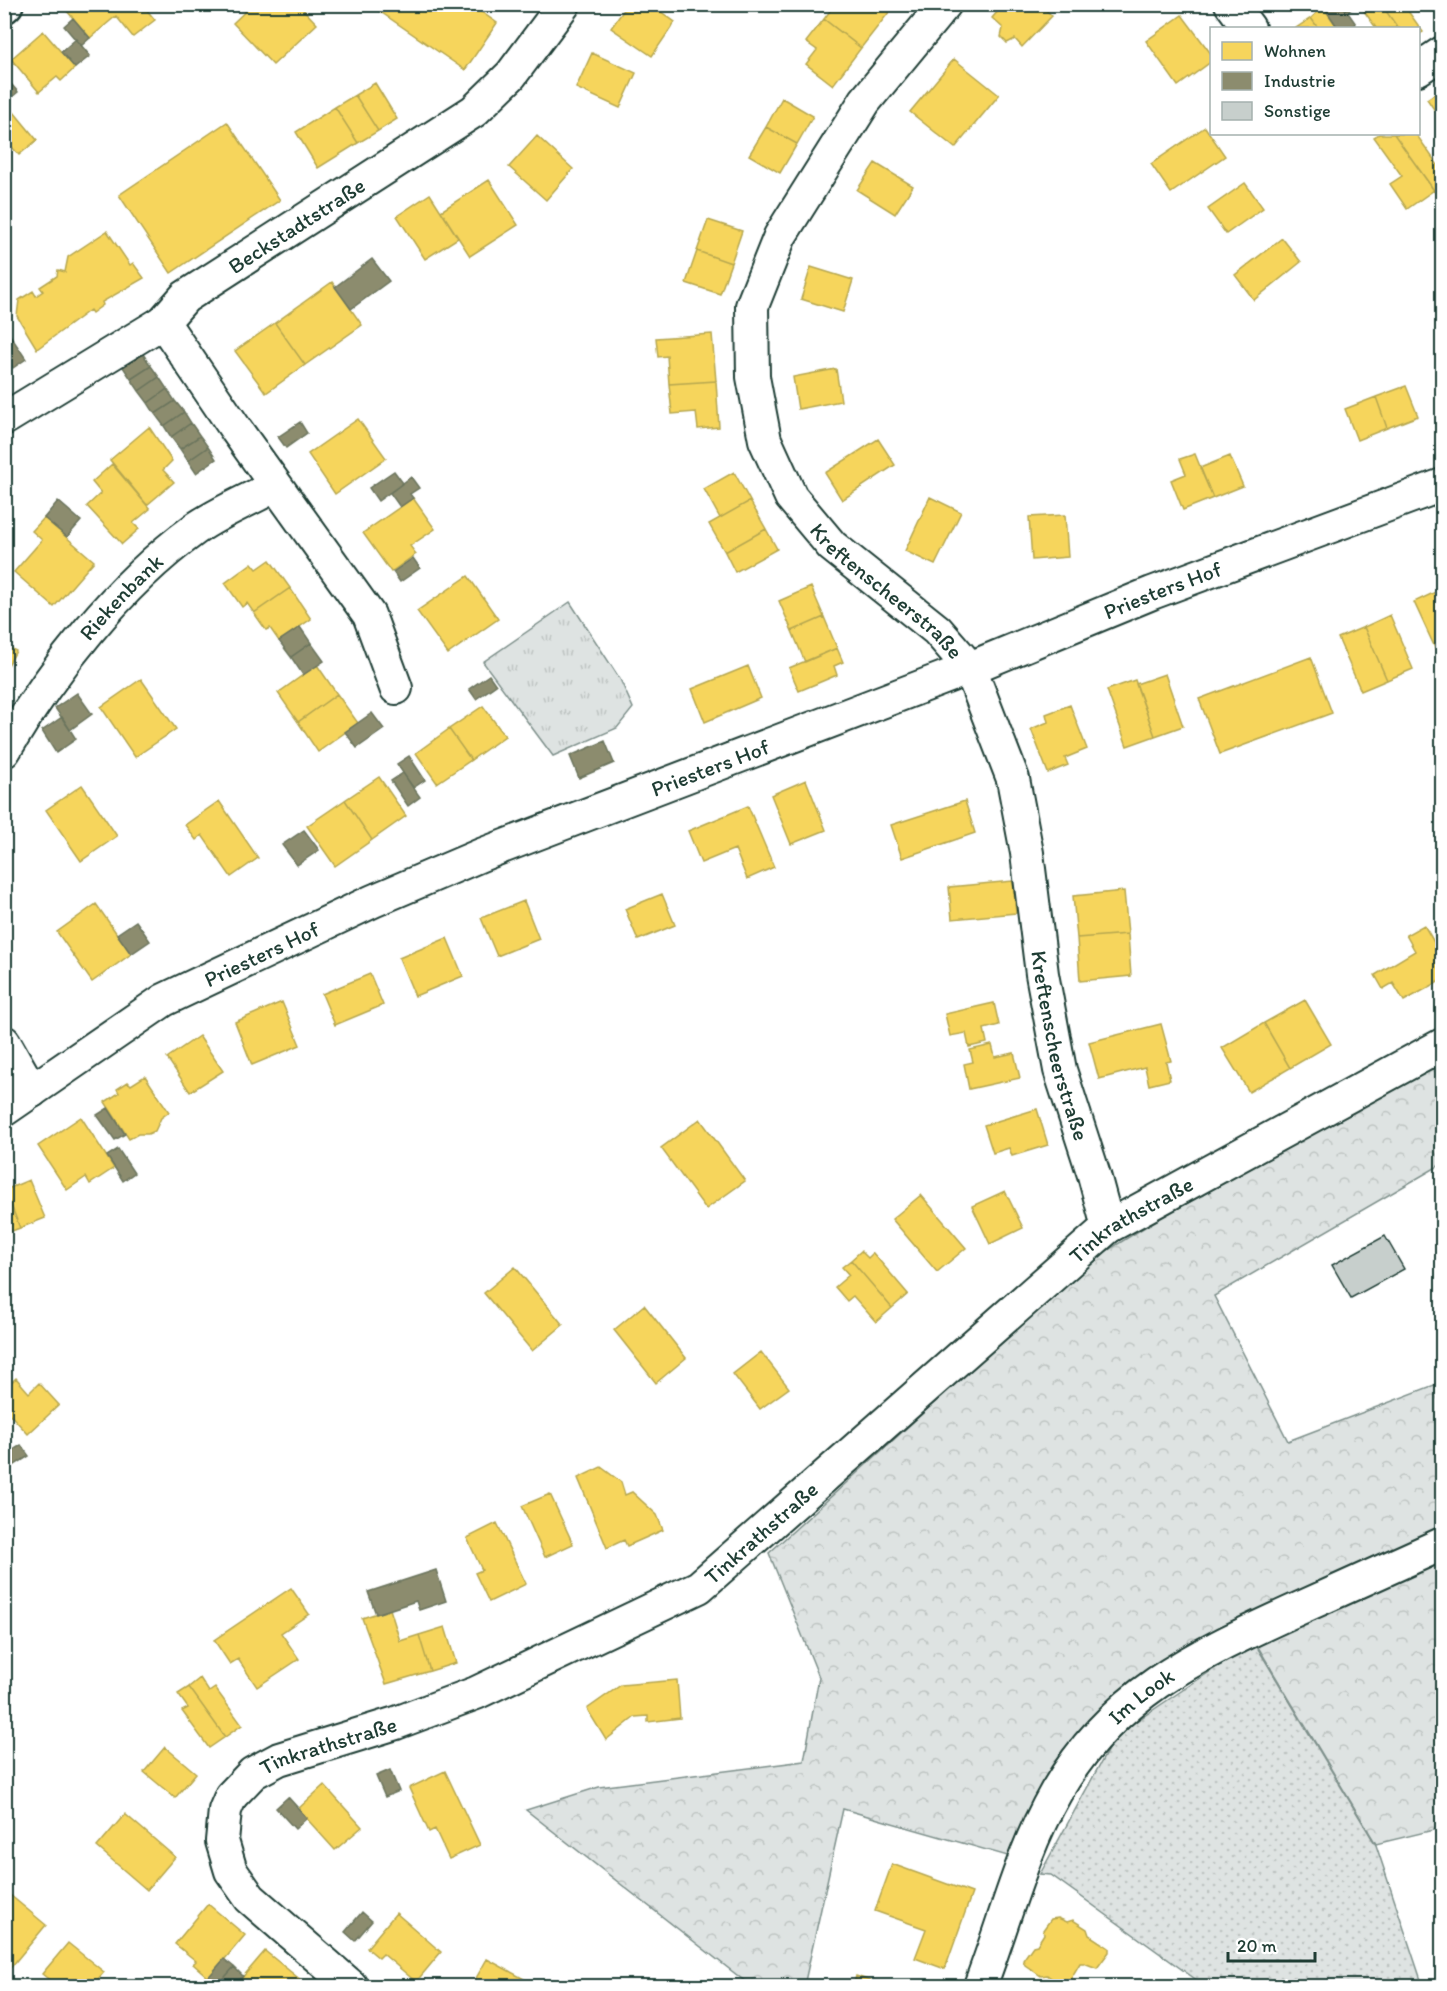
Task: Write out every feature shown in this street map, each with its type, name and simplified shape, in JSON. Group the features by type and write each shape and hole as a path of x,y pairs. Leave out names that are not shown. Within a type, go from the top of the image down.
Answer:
{"street":[{"name":"Beckstadtstraße","path":"4,419 163,322 185,297 474,111 511,75 564,4"},
{"name":"Kreftenscheerstraße","path":"945,4 865,101 780,236 752,306 753,377 765,440 791,497 832,546 937,630 970,668 1013,779 1027,853 1042,974 1060,1070 1094,1175 1108,1227"},
{"path":"1231,4 1248,27"},
{"path":"1420,68 1443,52"},
{"path":"163,322 275,486 369,615 396,688"},
{"name":"Priesters Hof","path":"4,1110 164,1000 373,901 481,855 970,668 1152,593 1443,485"},
{"name":"Riekenbank","path":"4,751 31,706 111,603 195,529 275,486"},
{"path":"4,1042 32,1091"},
{"name":"Tinkrathstraße","path":"351,1986 250,1898 231,1871 222,1841 222,1825 231,1796 253,1773 279,1759 396,1723 476,1693 699,1587 1108,1227 1443,1045"},
{"name":"Im Look","path":"980,1986 1013,1885 1056,1792 1096,1737 1135,1698 1175,1669 1215,1647 1443,1544"}],"green space":[{"path":"570,602 620,679 633,708 617,728 553,756 483,662"},
{"path":"1442,1062 1442,1164 1214,1296 1288,1441 1442,1382 1442,1532 1127,1693 1018,1859 843,1809 804,1986 751,1986 526,1810 599,1787 804,1761 819,1677 769,1553 1089,1262 1148,1225"},
{"path":"1442,1551 1442,1828 1376,1844 1255,1642"},
{"path":"1254,1642 1376,1845 1423,1986 1205,1986 1051,1875 1040,1874 1116,1735"}],"building: Wohnen":[{"path":"75,4 142,4 155,20 133,37 116,16 90,38 67,11"},
{"path":"253,4 298,4 317,24 273,65 233,23"},
{"path":"369,4 470,4 497,23 465,70"},
{"path":"628,4 650,4 675,22 652,56 611,28"},
{"path":"835,4 881,4 890,11 861,48 824,19"},
{"path":"1004,4 1040,4 1052,16 1022,47 1015,39 1007,43 1001,37 1003,28 992,18"},
{"path":"1359,4 1381,4 1397,27 1375,27"},
{"path":"1381,4 1403,4 1419,27 1397,27"},
{"path":"1323,7 1337,27 1317,27 1311,18"},
{"path":"1182,15 1210,52 1210,62 1178,86 1146,41"},
{"path":"1311,18 1317,27 1298,27"},
{"path":"824,19 861,48 833,85 806,64 817,50 806,42"},
{"path":"43,31 75,68 61,81 57,77 39,92 11,59"},
{"path":"592,53 636,73 620,108 576,88"},
{"path":"954,59 999,95 955,148 910,112"},
{"path":"375,83 397,119 378,131 355,95"},
{"path":"1442,89 1442,121 1427,99"},
{"path":"355,95 378,131 358,143 335,107"},
{"path":"782,98 813,116 797,144 766,127"},
{"path":"4,100 37,140 19,155 4,138"},
{"path":"335,107 358,143 318,168 296,132"},
{"path":"227,122 280,200 171,273 119,195"},
{"path":"766,127 797,144 780,173 749,155"},
{"path":"1205,127 1225,156 1171,193 1151,164"},
{"path":"1395,135 1434,190 1407,209 1390,184 1402,176 1374,137"},
{"path":"1395,135 1417,135 1442,171 1442,197 1440,199"},
{"path":"537,136 573,169 546,200 509,167"},
{"path":"875,163 913,186 895,214 857,190"},
{"path":"489,180 518,225 470,256 441,211"},
{"path":"1245,183 1263,208 1226,234 1208,209"},
{"path":"430,194 458,238 425,259 397,216"},
{"path":"708,220 742,231 731,263 697,251"},
{"path":"107,231 130,265 133,263 144,278 102,302 103,305 92,313 90,310 37,349 17,316 19,300 33,291 36,296 43,291 40,287 57,276 58,270 65,272 68,257"},
{"path":"1282,238 1301,262 1254,300 1235,275"},
{"path":"697,251 731,263 720,294 686,283"},
{"path":"811,267 853,280 843,312 801,299"},
{"path":"332,282 362,325 305,365 275,323"},
{"path":"275,323 305,365 266,393 235,351"},
{"path":"712,334 716,381 669,384 667,356 658,357 656,338"},
{"path":"836,369 841,401 798,409 793,377"},
{"path":"716,381 719,427 698,429 696,412 672,414 669,384"},
{"path":"1406,386 1418,416 1387,428 1376,397"},
{"path":"1376,397 1387,428 1357,440 1345,409"},
{"path":"358,419 386,458 335,494 308,454"},
{"path":"149,427 172,461 163,470 174,482 147,505 110,460"},
{"path":"878,439 895,465 842,500 825,473"},
{"path":"1195,454 1213,498 1183,510 1171,480 1186,474 1180,459"},
{"path":"1230,456 1243,486 1213,498 1200,468"},
{"path":"112,464 150,509 133,523 139,529 122,544 87,506 101,493 92,482"},
{"path":"734,472 750,501 720,518 704,489"},
{"path":"930,497 961,512 935,565 905,551"},
{"path":"413,498 435,529 410,546 416,554 391,572 363,533"},
{"path":"750,501 766,529 725,552 709,524"},
{"path":"1065,515 1068,557 1032,560 1029,517"},
{"path":"44,518 94,561 54,607 14,572 42,540 32,531"},
{"path":"766,529 777,549 735,572 725,552"},
{"path":"270,560 290,588 254,613 247,603 242,607 225,583 252,563 257,569"},
{"path":"468,576 498,619 448,654 417,611"},
{"path":"811,587 824,617 792,631 779,601"},
{"path":"290,588 311,619 279,641 270,628 266,630 254,613"},
{"path":"1442,589 1442,663 1414,602"},
{"path":"1390,615 1413,669 1387,680 1364,627"},
{"path":"824,617 837,648 805,662 792,631"},
{"path":"1364,627 1387,680 1361,691 1338,638"},
{"path":"4,645 16,651 4,672"},
{"path":"837,648 843,662 834,666 837,675 799,691 789,668"},
{"path":"1311,657 1332,713 1220,754 1199,699"},
{"path":"317,665 337,694 298,722 278,693"},
{"path":"748,666 761,698 705,722 692,689"},
{"path":"1165,674 1183,726 1155,736 1136,684"},
{"path":"141,679 176,729 135,757 101,707"},
{"path":"1135,680 1155,736 1127,746 1107,690"},
{"path":"337,694 358,723 318,752 298,722"},
{"path":"1070,705 1087,749 1065,758 1068,765 1048,773 1031,729 1048,722 1046,714"},
{"path":"483,706 505,736 471,760 449,729"},
{"path":"449,729 471,760 437,783 416,753"},
{"path":"379,777 406,816 372,840 345,800"},
{"path":"806,780 826,830 791,844 771,795"},
{"path":"82,785 117,836 81,861 46,810"},
{"path":"345,800 372,840 335,866 307,826"},
{"path":"219,801 258,858 231,877 202,835 196,840 185,825"},
{"path":"965,801 975,833 902,858 891,825"},
{"path":"748,806 774,867 747,879 735,849 701,863 688,831"},
{"path":"1013,881 1016,913 952,919 949,887"},
{"path":"1124,891 1128,934 1077,938 1073,896"},
{"path":"662,894 675,925 638,940 625,909"},
{"path":"524,901 539,939 497,956 481,918"},
{"path":"96,904 131,954 92,982 57,932"},
{"path":"1424,925 1442,956 1442,980 1404,1001 1393,983 1383,989 1375,975 1415,951 1406,935"},
{"path":"1128,934 1131,976 1080,981 1077,938"},
{"path":"447,938 463,976 415,996 399,958"},
{"path":"370,974 383,1005 335,1025 322,994"},
{"path":"1305,1000 1331,1044 1290,1068 1264,1023"},
{"path":"282,1002 300,1045 252,1065 235,1022"},
{"path":"994,1003 999,1025 984,1029 987,1043 969,1047 966,1033 950,1036 945,1014"},
{"path":"1264,1023 1290,1068 1249,1092 1222,1048"},
{"path":"1161,1024 1171,1061 1166,1062 1170,1080 1149,1085 1145,1067 1099,1079 1089,1042"},
{"path":"199,1036 223,1071 190,1092 167,1058"},
{"path":"992,1045 995,1057 1014,1053 1020,1078 969,1089 964,1064 973,1062 970,1050"},
{"path":"145,1076 169,1112 161,1118 155,1131 138,1134 129,1139 105,1102 119,1093 117,1089 128,1082 131,1085"},
{"path":"1037,1109 1048,1145 1012,1156 1009,1148 993,1153 984,1125"},
{"path":"81,1117 114,1168 90,1184 86,1177 67,1190 38,1146"},
{"path":"700,1119 745,1181 706,1209 661,1148"},
{"path":"29,1180 45,1218 20,1228 5,1190"},
{"path":"4,1191 20,1228 4,1234"},
{"path":"1005,1191 1023,1228 990,1244 972,1206"},
{"path":"921,1195 966,1248 937,1272 892,1219"},
{"path":"861,1251 868,1258 873,1253 908,1294 892,1308 851,1260"},
{"path":"851,1260 892,1308 876,1322 853,1296 847,1301 835,1287 849,1275 842,1267"},
{"path":"515,1267 563,1325 532,1351 484,1293"},
{"path":"644,1305 686,1358 656,1383 614,1330"},
{"path":"761,1352 789,1388 760,1409 733,1374"},
{"path":"16,1378 29,1393 39,1383 59,1405 28,1434 4,1408 4,1389"},
{"path":"601,1467 621,1482 625,1495 632,1492 657,1515 663,1530 627,1546 624,1540 607,1548 578,1478"},
{"path":"550,1494 573,1544 545,1557 522,1506"},
{"path":"497,1523 526,1584 489,1602 475,1573 482,1570 467,1538"},
{"path":"291,1588 309,1614 281,1633 299,1659 257,1687 238,1659 230,1664 214,1640"},
{"path":"390,1609 400,1641 419,1635 430,1671 386,1684 362,1618"},
{"path":"445,1627 456,1663 430,1671 419,1635"},
{"path":"200,1678 209,1692 215,1688 242,1725 225,1737 189,1687"},
{"path":"677,1680 680,1718 648,1722 648,1716 635,1717 606,1740 587,1709 621,1685"},
{"path":"189,1687 225,1737 209,1748 182,1711 188,1708 178,1694"},
{"path":"165,1747 196,1773 175,1798 144,1772"},
{"path":"445,1771 480,1845 449,1859 435,1829 429,1832 409,1788"},
{"path":"324,1785 362,1827 335,1850 298,1809"},
{"path":"125,1814 175,1857 147,1890 97,1847"},
{"path":"892,1864 972,1893 945,1969 915,1958 926,1929 875,1911"},
{"path":"4,1890 46,1925 7,1972 4,1970"},
{"path":"208,1904 245,1935 209,1978 193,1964 196,1961 175,1944"},
{"path":"396,1913 441,1952 416,1982 383,1954 379,1958 367,1948"},
{"path":"1058,1918 1067,1922 1073,1920 1087,1929 1089,1935 1109,1948 1109,1952 1097,1968 1080,1963 1068,1983 1061,1985 1047,1975 1041,1976 1025,1965 1023,1960 1033,1946 1037,1945 1044,1934 1043,1930 1051,1919"},
{"path":"68,1943 104,1972 92,1986 57,1986 42,1974"},
{"path":"265,1951 302,1981 297,1986 235,1986"},
{"path":"487,1959 537,1986 486,1986 475,1980"},
{"path":"856,1976 885,1986 853,1986"}],"building: Industrie":[{"path":"1322,4 1342,4 1356,24 1352,27 1337,27"},
{"path":"1342,4 1359,4 1347,12"},
{"path":"73,18 90,38 81,46 64,26"},
{"path":"76,39 90,56 75,68 61,52"},
{"path":"4,76 18,92 6,102 4,100"},
{"path":"372,259 389,281 351,309 335,287"},
{"path":"8,332 26,359 13,368 4,352 4,334"},
{"path":"143,354 151,366 131,379 123,367"},
{"path":"151,366 159,377 139,391 131,379"},
{"path":"159,377 167,389 148,403 139,391"},
{"path":"167,389 175,401 155,414 148,403"},
{"path":"175,401 184,412 164,426 155,414"},
{"path":"184,412 191,423 171,437 164,426"},
{"path":"300,422 307,433 286,448 278,437"},
{"path":"191,423 200,436 180,449 171,437"},
{"path":"200,436 208,447 188,461 180,449"},
{"path":"208,447 216,459 196,473 188,461"},
{"path":"394,471 403,483 378,501 369,488"},
{"path":"411,477 419,488 410,494 413,498 400,507 390,493"},
{"path":"58,501 81,521 67,537 44,518"},
{"path":"413,558 420,568 400,582 393,572"},
{"path":"300,627 311,643 291,657 279,641"},
{"path":"311,643 324,661 303,675 291,657"},
{"path":"489,675 496,685 476,699 469,689"},
{"path":"77,693 92,714 70,730 55,708"},
{"path":"372,713 384,729 357,748 345,732"},
{"path":"62,717 76,739 56,753 42,731"},
{"path":"605,741 614,763 579,778 570,756"},
{"path":"409,756 425,780 413,788 397,764"},
{"path":"403,773 420,797 408,806 391,781"},
{"path":"304,830 319,850 297,865 282,845"},
{"path":"136,921 150,941 131,954 117,934"},
{"path":"108,1108 125,1134 115,1140 97,1115"},
{"path":"118,1149 134,1173 123,1181 107,1156"},
{"path":"21,1445 29,1456 4,1472 4,1456"},
{"path":"436,1570 446,1601 419,1610 416,1601 376,1614 368,1592"},
{"path":"390,1770 399,1791 385,1797 376,1776"},
{"path":"288,1797 307,1818 295,1829 276,1808"},
{"path":"362,1912 372,1921 355,1941 345,1932"},
{"path":"224,1959 234,1967 217,1986 213,1986 206,1980"},
{"path":"234,1967 243,1976 235,1986 217,1986"}],"building: Sonstige":[{"path":"1385,1236 1404,1269 1351,1298 1332,1265"}]}
